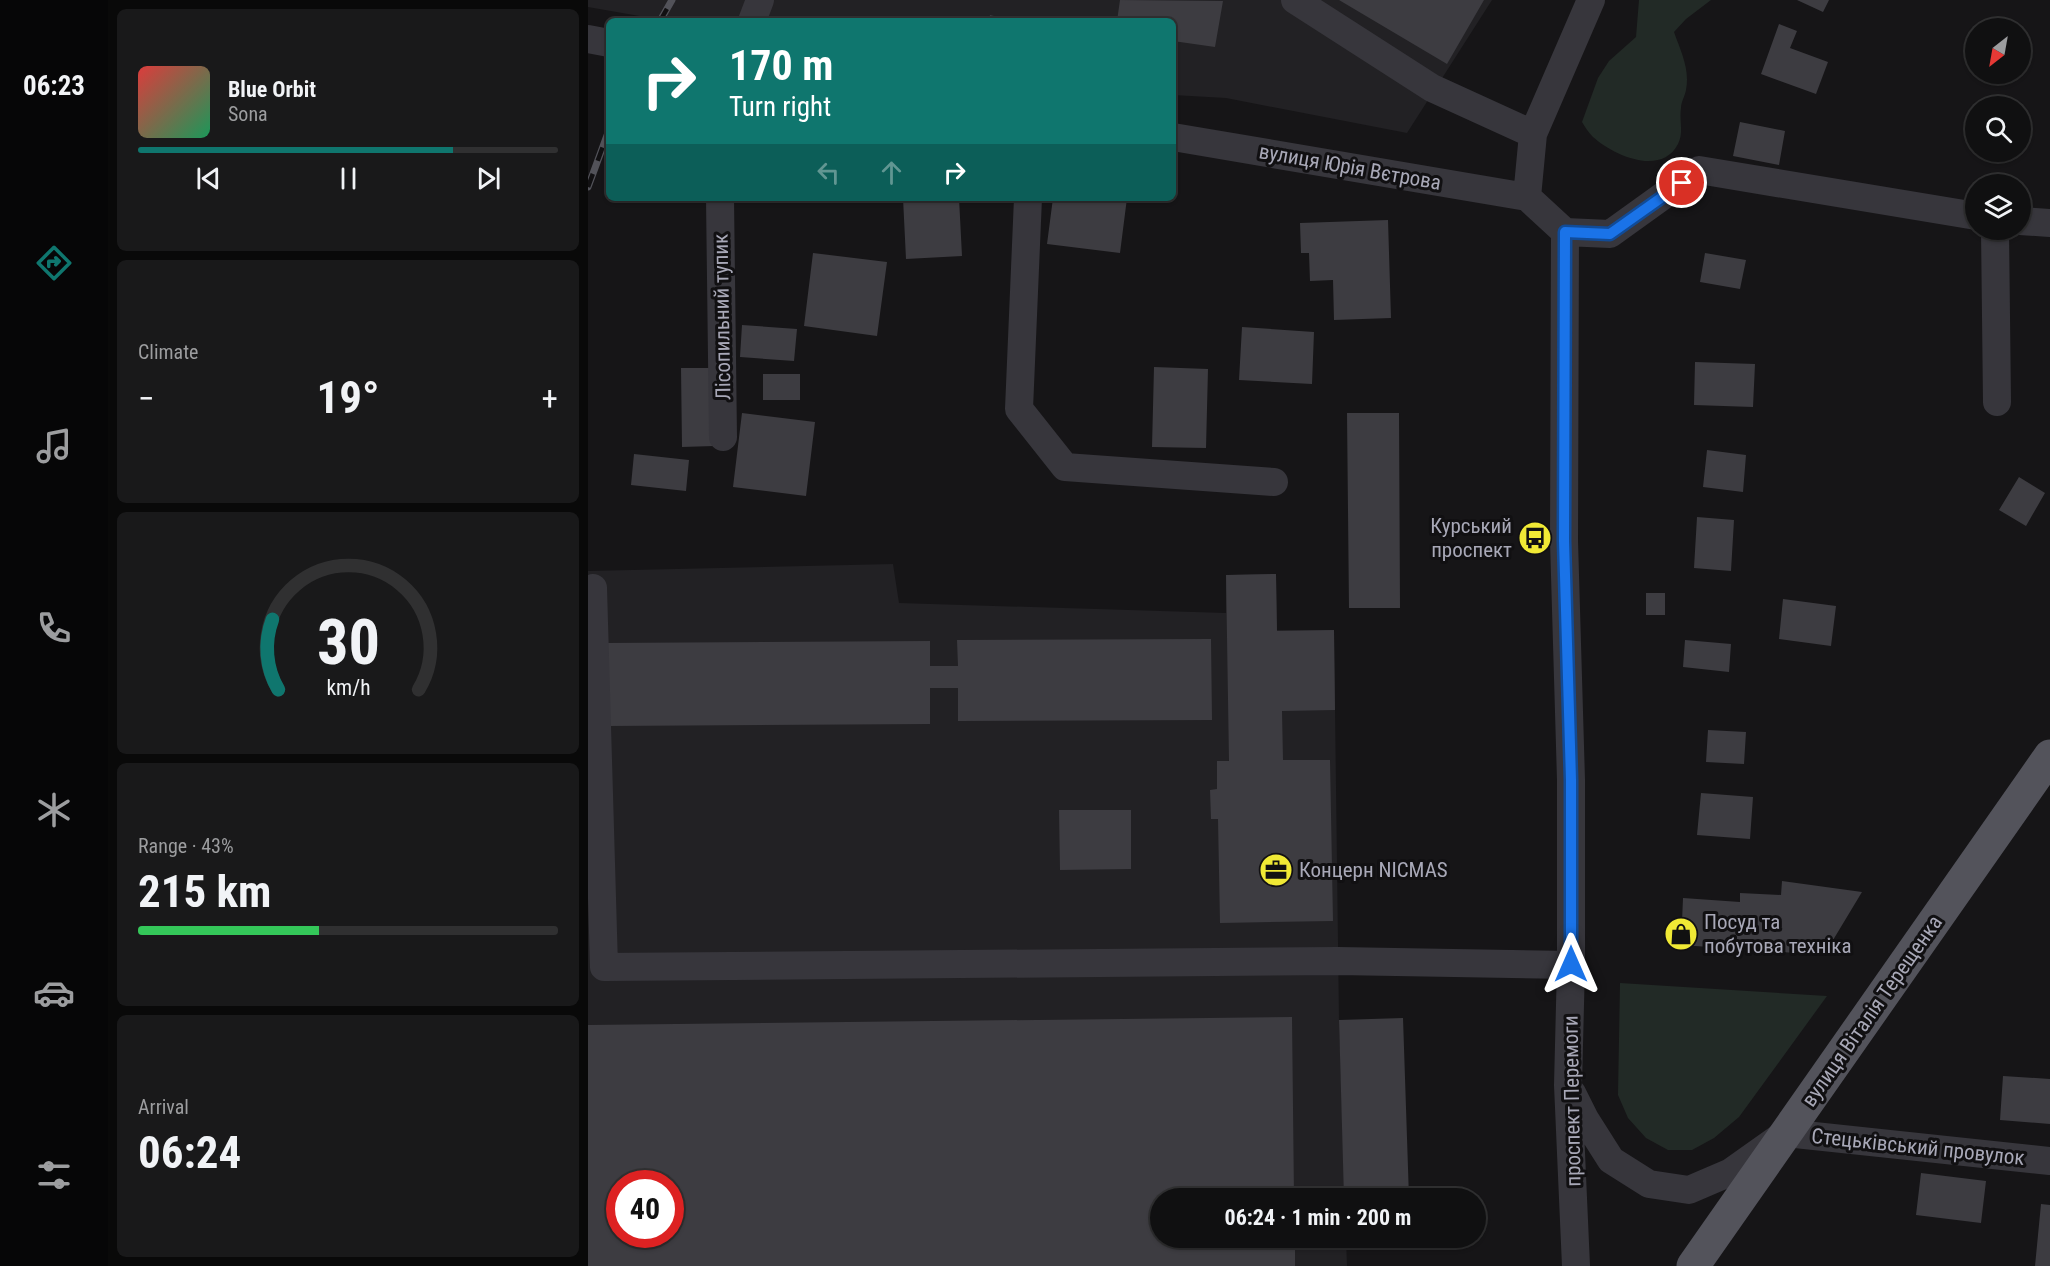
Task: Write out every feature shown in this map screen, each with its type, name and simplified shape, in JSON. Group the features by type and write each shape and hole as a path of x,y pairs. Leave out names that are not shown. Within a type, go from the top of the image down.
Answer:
{"main road":[{"name":"вулиця Віталія Терещенка","path":"1693,1266 2050,756"}],"street":[{"path":"753,18 760,0"},
{"path":"1295,0 1432,88 1533,134"},
{"path":"1591,0 1533,134 1527,197 1565,232 1610,234 1699,171 1965,214"},
{"path":"588,39 606,42"},
{"name":"вулиця Юрія Вєтрова","path":"1176,138 1527,197"},
{"name":"Лісопильний тупик","path":"720,201 723,437"},
{"path":"1028,201 1019,409 1065,467 1274,482"},
{"path":"2031,222 2050,223"},
{"name":"проспект Перемоги","path":"1565,232 1564,541 1571,780 1571,964 1568,1085 1576,1266"},
{"path":"1995,240 1997,402"},
{"path":"593,588 604,967 1326,961 1571,964"},
{"path":"1568,1085 1585,1119 1611,1160 1649,1184 1689,1190 1731,1172 1786,1133"},
{"name":"Стецьківський провулок","path":"1786,1133 2050,1161"}],"shaded area":[{"path":"588,0 1492,0 1407,133 1226,98 1176,95 1176,18 651,18 588,7"},
{"path":"1639,0 1711,0 1686,19 1674,32 1687,75 1686,90 1681,106 1681,135 1678,144 1670,154 1649,161 1637,160 1612,150 1593,137 1582,122 1598,78 1609,61 1636,37"},
{"path":"893,564 899,603 1226,613 1226,575 1276,574 1277,630 1334,630 1339,1020 1345,1188 1150,1188 1150,1248 1346,1248 1347,1266 588,1266 588,571"},
{"path":"1620,983 1827,996 1739,1117 1714,1138 1692,1150 1668,1150 1646,1138 1628,1118 1618,1095"}],"building":[{"path":"1120,0 1223,1 1215,47 1176,41 1176,18 1117,18"},
{"path":"1339,0 1484,0 1447,64"},
{"path":"1797,0 1829,0 1823,12"},
{"path":"1779,24 1797,31 1790,48 1828,62 1816,94 1761,74"},
{"path":"1740,122 1785,131 1779,165 1733,156"},
{"path":"903,201 959,201 962,256 906,259"},
{"path":"1053,201 1127,201 1120,253 1047,244"},
{"path":"1388,220 1391,318 1334,320 1333,280 1310,281 1309,253 1301,253 1300,223"},
{"path":"813,253 887,262 877,336 804,326"},
{"path":"1705,253 1746,260 1740,289 1700,282"},
{"path":"742,325 797,329 794,361 740,357"},
{"path":"1242,327 1314,332 1312,384 1239,380"},
{"path":"1695,362 1755,364 1753,407 1694,405"},
{"path":"1154,367 1208,369 1206,448 1152,447"},
{"path":"681,368 713,368 714,446 682,447"},
{"path":"763,374 800,374 800,400 763,400"},
{"path":"742,413 815,422 806,496 733,487"},
{"path":"1347,413 1399,413 1400,608 1349,608"},
{"path":"1707,450 1746,455 1743,492 1703,487"},
{"path":"634,454 689,460 686,491 631,485"},
{"path":"2019,477 2045,493 2026,526 1999,510"},
{"path":"1697,517 1734,520 1731,571 1694,568"},
{"path":"1276,574 1277,631 1334,630 1335,710 1282,711 1283,760 1330,760 1333,921 1220,923 1218,819 1211,819 1210,790 1217,789 1217,761 1229,761 1226,575"},
{"path":"1646,593 1665,593 1665,615 1646,615"},
{"path":"1783,599 1836,606 1831,646 1779,639"},
{"path":"1211,639 1212,720 958,721 958,688 930,688 930,724 607,726 606,643 930,641 930,666 958,666 957,640"},
{"path":"1685,640 1731,644 1729,672 1683,667"},
{"path":"1708,730 1746,732 1744,764 1706,762"},
{"path":"1701,793 1753,797 1750,839 1697,835"},
{"path":"1059,810 1131,810 1131,869 1060,870"},
{"path":"1782,881 1862,892 1824,955 1681,945 1683,898 1740,902 1740,893 1781,895"},
{"path":"1292,1017 1294,1188 1150,1188 1150,1248 1295,1248 1295,1266 588,1266 588,1025"},
{"path":"1403,1018 1409,1188 1344,1188 1339,1020"},
{"path":"2003,1076 2050,1079 2050,1124 2000,1120"},
{"path":"1921,1173 1986,1181 1981,1223 1916,1215"},
{"path":"2041,1204 2050,1205 2050,1266 2035,1266"}],"railway":[{"path":"662,18 672,0"},
{"path":"588,187 606,138"}],"place":[{"name":"Курський проспект","path":"1535,538"},
{"name":"Концерн NICMAS","path":"1276,870"},
{"name":"Посуд та побутова техніка","path":"1681,934"}],"route":[{"path":"1571,964 1571,780 1564,541 1565,232 1610,234 1682,183"}]}
